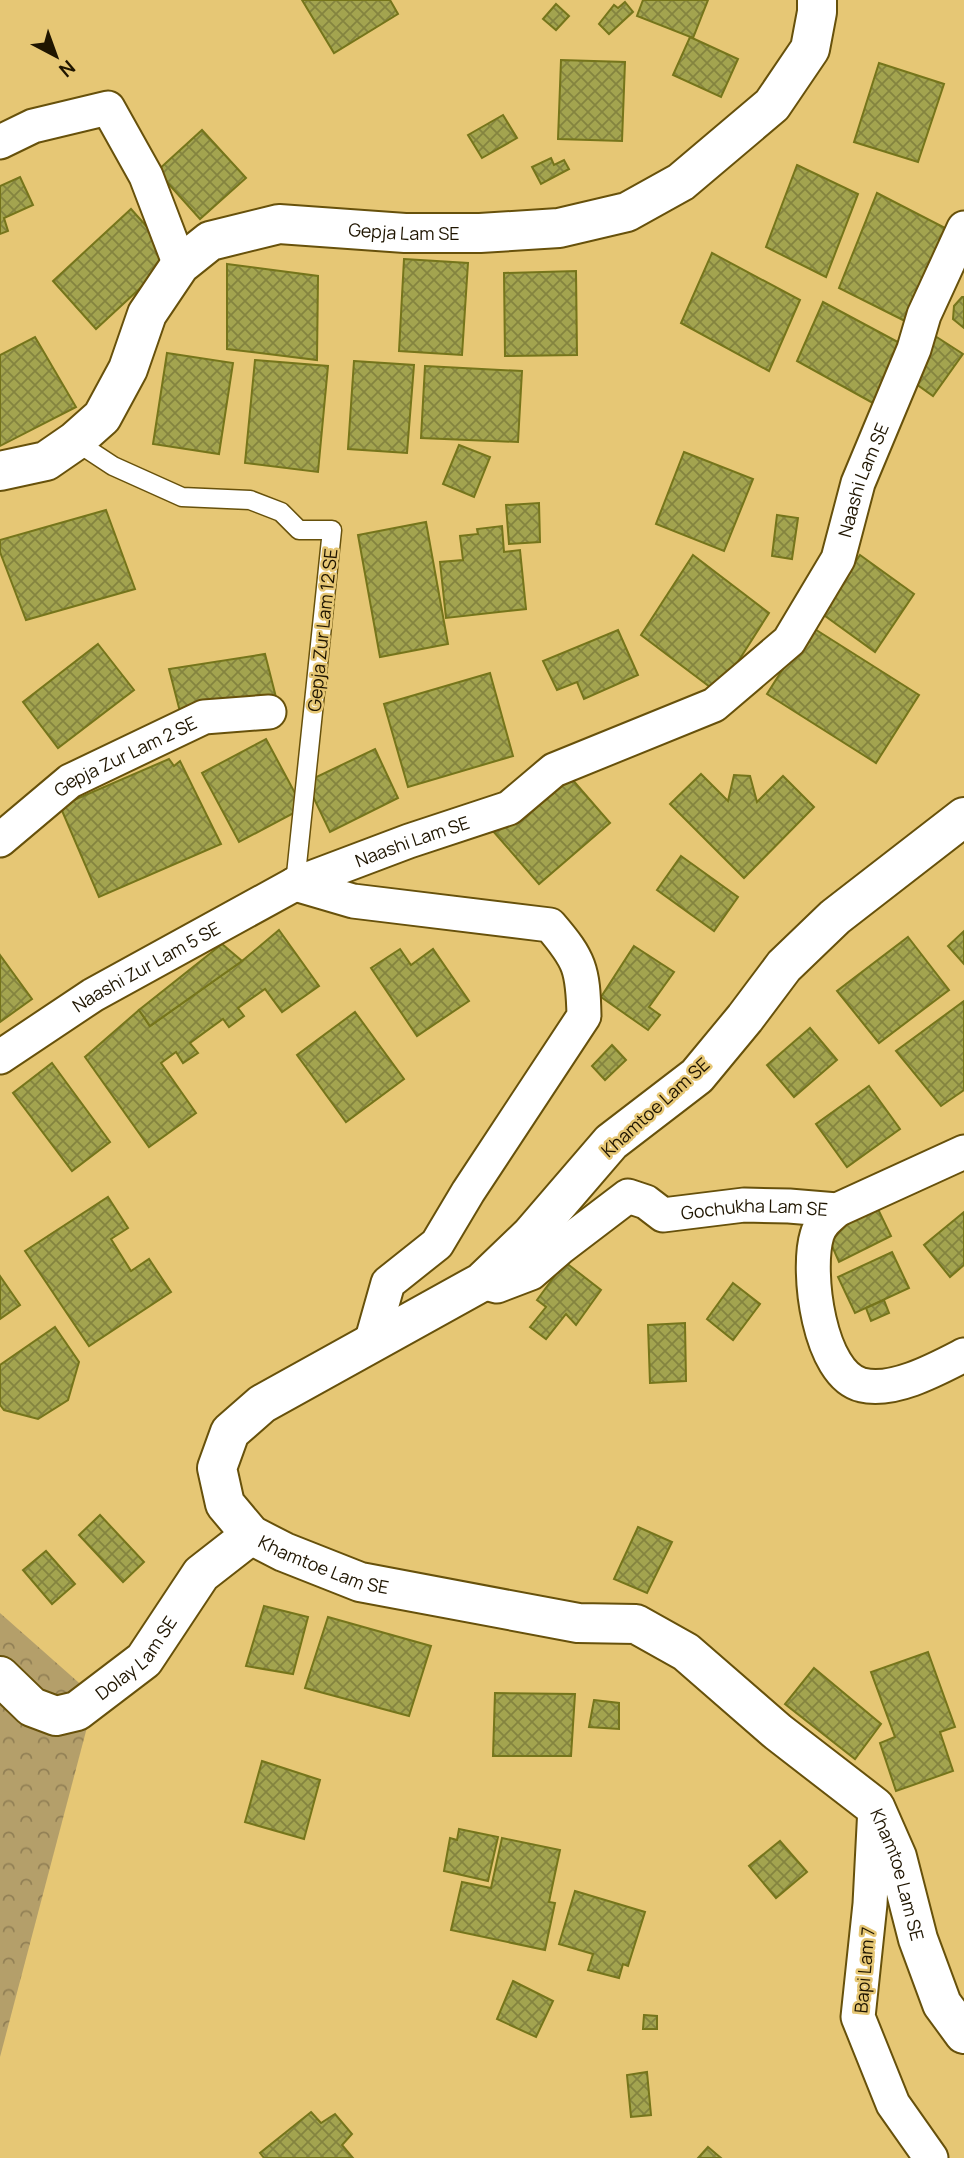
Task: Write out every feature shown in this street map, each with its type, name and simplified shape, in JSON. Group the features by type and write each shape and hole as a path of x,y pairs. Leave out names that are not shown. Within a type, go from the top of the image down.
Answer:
{"main road":[{"name":"Gepja Lam SE","path":"0,471 46,461 75,441 102,417 128,369 147,314 180,265 209,241 279,224 405,233 480,233 559,228 627,212 681,183 772,105 810,48 817,0"},
{"name":"Khamtoe Lam SE","path":"964,817 835,917 784,966 697,1076 611,1142 531,1235 482,1282 261,1404 230,1432 217,1468 225,1504 251,1535 284,1552 360,1582 578,1623 636,1624 686,1652 778,1732 875,1807 897,1857 918,1939 942,2004 964,2034"},
{"name":"Dolay Lam SE","path":"0,1675 32,1707 56,1716 77,1711 144,1660 201,1574 251,1535"}],"street":[{"path":"0,142 33,126 108,108 146,176 180,265"},
{"name":"Naashi Lam SE","path":"295,884 408,841 509,807 554,770 714,705 789,641 838,559 858,482 914,349 923,315 964,228"},
{"name":"Gepja Zur Lam 2 SE","path":"0,840 70,781 204,717 269,712"},
{"path":"295,884 353,901 550,925 574,953 583,982 584,1016 468,1192 437,1244 388,1283 371,1343"},
{"name":"Naashi Zur Lam 5 SE","path":"0,1057 93,995 295,884"},
{"name":"Gochukha Lam SE","path":"482,1282 497,1286 531,1273 628,1196 646,1202 663,1215 744,1206 836,1210 964,1152"},
{"path":"836,1210 822,1224 816,1236 813,1281 829,1351 845,1376 861,1385 881,1387 918,1377 964,1355"},
{"name":"Bapi Lam 7","path":"875,1807 870,1904 858,2017 893,2104 931,2158"}],"lane":[{"name":"Gepja Zur Lam 12 SE","path":"75,441 113,466 182,497 250,500 281,512 299,530 332,530 295,884"}],"green space":[{"path":"0,1613 95,1697 0,2057"}],"building":[{"path":"302,0 390,0 398,14 334,53"},
{"path":"643,0 708,0 693,38 637,16"},
{"path":"625,2 633,12 609,34 599,24 614,5 618,8"},
{"path":"556,4 569,16 556,30 543,19"},
{"path":"690,37 738,59 721,97 673,75"},
{"path":"561,60 625,62 622,141 558,139"},
{"path":"879,63 944,84 918,162 854,142"},
{"path":"503,115 517,138 482,158 468,135"},
{"path":"202,130 246,178 200,219 157,171"},
{"path":"551,158 554,165 564,160 569,169 541,184 532,167"},
{"path":"797,165 858,194 826,277 766,247"},
{"path":"20,177 33,205 4,218 8,231 0,234 0,186"},
{"path":"877,193 947,229 909,323 839,288"},
{"path":"131,209 174,257 96,329 53,281"},
{"path":"712,253 800,300 769,371 681,323"},
{"path":"404,259 468,263 462,355 399,351"},
{"path":"227,264 318,276 317,360 227,349"},
{"path":"576,271 577,355 505,356 504,273"},
{"path":"962,297 964,328 953,319 954,306"},
{"path":"823,302 909,348 882,408 797,361"},
{"path":"932,334 963,354 933,396 905,376"},
{"path":"35,337 76,407 0,446 0,355"},
{"path":"167,353 233,363 219,454 153,444"},
{"path":"255,360 328,366 318,472 245,463"},
{"path":"354,361 414,365 407,453 348,449"},
{"path":"425,366 522,371 518,442 421,438"},
{"path":"459,445 490,457 474,497 443,484"},
{"path":"684,452 753,479 724,551 656,524"},
{"path":"539,503 540,542 509,544 506,505"},
{"path":"106,510 135,589 26,620 0,552 0,540"},
{"path":"777,515 798,518 792,559 772,556"},
{"path":"426,522 448,644 380,657 358,535"},
{"path":"502,526 504,552 520,550 526,609 446,618 440,562 463,560 460,536 478,534 477,529"},
{"path":"693,555 769,613 718,693 641,635"},
{"path":"860,555 914,594 875,652 821,613"},
{"path":"810,626 919,695 876,763 767,694"},
{"path":"618,630 638,675 584,699 577,682 557,690 543,661"},
{"path":"98,644 134,690 58,748 23,702"},
{"path":"265,654 282,721 186,735 169,669"},
{"path":"490,673 513,756 408,787 384,704"},
{"path":"266,739 303,808 239,842 202,773"},
{"path":"375,749 398,798 330,832 306,782"},
{"path":"169,759 174,766 180,761 221,844 99,897 60,806"},
{"path":"564,770 610,823 539,884 493,831"},
{"path":"701,774 728,801 734,775 750,776 757,802 783,776 814,807 744,878 670,804"},
{"path":"681,856 738,897 714,931 657,890"},
{"path":"279,930 319,986 282,1012 265,989 238,1008 244,1016 229,1027 223,1019 190,1043 198,1053 183,1063 176,1052 161,1063 196,1113 149,1147 85,1057 139,1010 150,1026 242,961"},
{"path":"964,931 964,964 948,946"},
{"path":"908,937 949,990 879,1043 837,991"},
{"path":"222,944 242,961 150,1026 139,1010"},
{"path":"634,946 674,972 649,1007 660,1015 648,1030 601,997"},
{"path":"400,949 411,965 433,949 469,1001 417,1036 371,968"},
{"path":"0,955 32,999 0,1022"},
{"path":"964,1001 964,1090 941,1106 896,1051"},
{"path":"355,1012 404,1079 346,1122 297,1055"},
{"path":"810,1028 837,1060 794,1097 767,1065"},
{"path":"612,1045 626,1060 605,1080 592,1066"},
{"path":"52,1063 110,1142 72,1171 13,1093"},
{"path":"869,1086 900,1129 847,1167 816,1124"},
{"path":"108,1197 128,1228 111,1239 131,1271 149,1259 171,1292 89,1346 25,1251"},
{"path":"876,1205 891,1236 839,1262 825,1230"},
{"path":"964,1212 964,1265 950,1277 924,1245"},
{"path":"892,1252 909,1288 855,1313 838,1277"},
{"path":"565,1262 601,1290 576,1325 566,1314 546,1339 530,1327 546,1307 537,1300"},
{"path":"0,1276 20,1305 0,1319"},
{"path":"733,1283 760,1304 733,1340 707,1319"},
{"path":"884,1300 889,1313 871,1321 866,1308"},
{"path":"685,1323 686,1381 650,1383 648,1325"},
{"path":"55,1327 79,1362 68,1400 38,1419 4,1410 0,1405 0,1365"},
{"path":"100,1515 144,1562 123,1582 79,1535"},
{"path":"638,1527 672,1542 647,1593 614,1579"},
{"path":"46,1551 75,1584 52,1604 23,1570"},
{"path":"264,1606 308,1617 293,1674 246,1666"},
{"path":"328,1617 431,1646 409,1716 305,1688"},
{"path":"928,1652 955,1727 940,1732 953,1771 896,1791 880,1743 895,1737 871,1672"},
{"path":"814,1668 881,1724 855,1759 785,1704"},
{"path":"495,1693 575,1694 571,1756 493,1756"},
{"path":"594,1700 619,1703 619,1729 589,1727"},
{"path":"262,1761 320,1780 304,1839 245,1822"},
{"path":"459,1829 498,1837 488,1881 444,1871 450,1838 457,1840"},
{"path":"502,1838 560,1850 549,1902 555,1903 545,1950 451,1930 462,1882 491,1888"},
{"path":"780,1841 807,1872 776,1898 749,1866"},
{"path":"575,1891 645,1912 628,1966 623,1964 619,1978 588,1970 593,1954 559,1944"},
{"path":"513,1981 553,2001 536,2037 497,2019"},
{"path":"644,2015 657,2016 657,2029 643,2029"},
{"path":"647,2072 651,2115 631,2117 627,2075"},
{"path":"311,2112 321,2123 335,2114 352,2134 342,2145 353,2158 264,2158 260,2153"},
{"path":"708,2147 721,2158 698,2158"}]}
